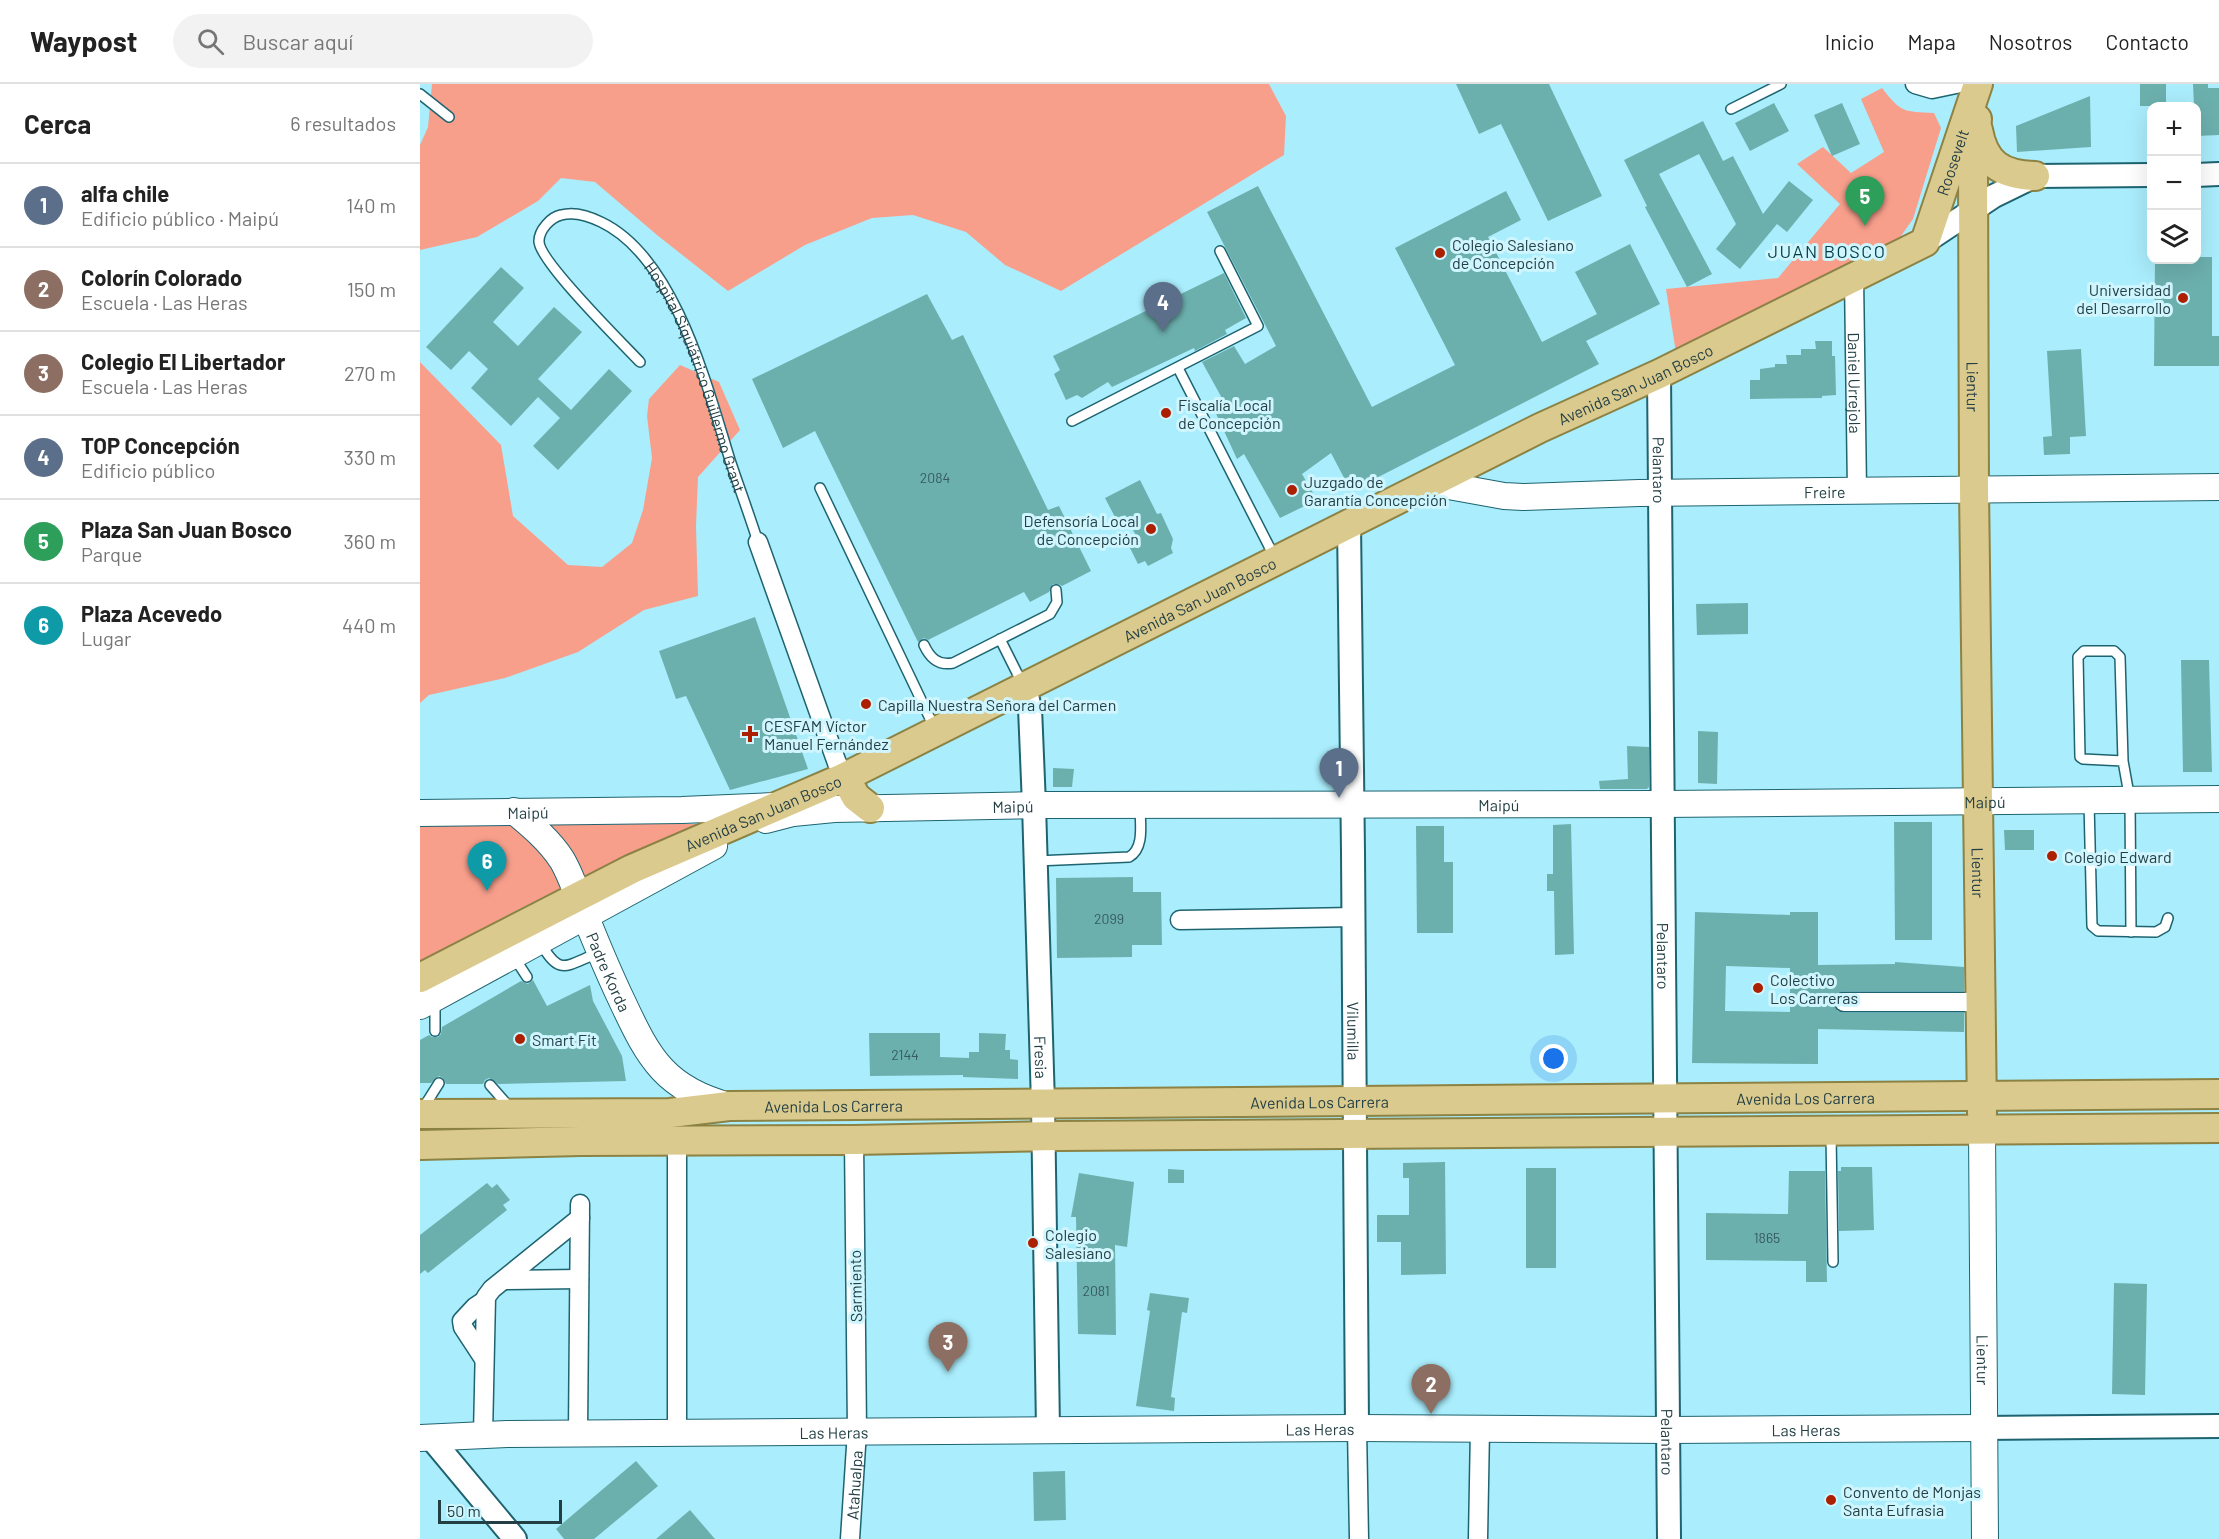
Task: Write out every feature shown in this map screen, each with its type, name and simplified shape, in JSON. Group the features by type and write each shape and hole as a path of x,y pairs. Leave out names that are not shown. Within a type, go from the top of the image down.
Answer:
{"main road":[{"name":"Roosevelt","path":"1974,209 1973,161 1980,84"},
{"name":"Roosevelt","path":"1925,242 1980,84"},
{"path":"1977,122 1983,148 1993,163 2014,174 2035,176"},
{"name":"Lientur","path":"1974,209 1974,489 1985,1539"},
{"name":"Avenida San Juan Bosco","path":"425,994 539,941 632,869 779,811 1540,428 1659,374 1925,242"},
{"name":"Freire","path":"1432,483 1504,496 1523,497 2219,487"},
{"path":"845,777 856,797 870,808"},
{"name":"Maipú","path":"420,813 779,811 1034,805 2219,800"},
{"name":"Padre Korda","path":"514,812 554,849 562,861 600,952 637,1033 652,1059 675,1081 719,1103"},
{"name":"Avenida San Juan Bosco","path":"425,994 582,907"},
{"path":"427,1101 497,1093 719,1103"},
{"name":"Avenida Los Carrera","path":"427,1101 670,1113 719,1103 1043,1104 2219,1094"},
{"name":"Avenida Los Carrera","path":"420,1145 580,1141 854,1140 1355,1133 2219,1128"},
{"name":"Las Heras","path":"423,1434 1357,1428 1669,1430 1983,1428"}],"street":[{"path":"1915,84 1932,89 1956,84"},
{"path":"2201,175 2219,174"},
{"path":"2035,176 2147,175"},
{"name":"Avenida San Juan Bosco","path":"1925,242 1974,209 2035,176"},
{"name":"Daniel Urrejola","path":"1854,277 1857,491"},
{"name":"Pelantaro","path":"1659,374 1669,1539"},
{"name":"Vilumilla","path":"1349,523 1359,1539"},
{"name":"Hospital Siquiátrico Guillermo Grant","path":"758,542 834,756 845,777"},
{"name":"Fresia","path":"1024,688 1030,708 1036,861 1043,1104 1048,1430"},
{"path":"1180,920 1354,917"},
{"path":"1844,1002 1981,1002"},
{"name":"Sarmiento","path":"854,1140 857,1431"},
{"path":"677,1141 677,1434"},
{"path":"483,1435 484,1302 488,1293 580,1211 578,1433"},
{"path":"504,1280 579,1279"},
{"name":"Las Heras","path":"1983,1428 2219,1426"},
{"path":"1478,1539 1480,1428"},
{"name":"Atahualpa","path":"850,1539 857,1431"},
{"path":"423,1434 515,1539"}],"lane":[{"path":"1731,109 1781,84"},
{"path":"420,94 449,117"},
{"name":"Hospital Siquiátrico Guillermo Grant","path":"640,362 553,268 540,249 538,240 541,231 558,215 571,213 590,217 614,228 633,244 649,263 671,298 699,363 758,542"},
{"path":"1072,421 1258,326 1220,250"},
{"path":"1178,368 1276,560"},
{"path":"820,488 937,732"},
{"path":"924,645 933,659 948,664 1050,614 1057,602 1056,590"},
{"path":"1000,639 1024,688"},
{"path":"2123,761 2080,757 2078,657 2084,651 2114,651 2120,657 2123,761 2130,800 2131,932"},
{"path":"2089,800 2092,926 2097,931 2159,931 2165,927 2168,918"},
{"path":"1036,861 1129,857 1135,852 1139,843 1140,805"},
{"path":"539,941 554,963 562,966 600,952"},
{"path":"513,955 527,977"},
{"path":"425,994 435,1031"},
{"path":"1831,1131 1833,1262"}],"shaded area":[{"path":"432,84 1269,84 1286,116 1284,155 1061,291 1005,265 966,232 913,215 872,218 805,245 728,291 595,182 561,178 538,201 477,237 420,250 420,145 428,127"},
{"path":"1882,88 1894,103 1904,110 1934,113 1941,128 1913,219 1889,253 1676,353 1666,289 1778,278 1840,204 1797,164 1823,147 1851,173 1884,152 1861,99"},
{"path":"420,362 501,445 513,516 568,565 602,567 632,543 643,510 652,458 647,416 649,399 680,365 719,382 740,430 698,477 696,526 698,596 644,610 578,652 505,678 429,695 420,703"},
{"path":"707,824 597,870 420,961 420,826"}],"building":[{"path":"1456,84 1549,84 1602,196 1548,221 1501,124 1479,134"},
{"path":"2140,84 2166,84 2166,102 2147,102 2147,106 2140,106"},
{"path":"2193,84 2208,84 2208,88 2219,88 2219,135 2201,136 2201,102 2194,102"},
{"path":"2090,96 2091,147 2017,152 2016,126"},
{"path":"1774,103 1789,131 1750,151 1735,123"},
{"path":"1842,103 1860,144 1832,156 1814,115"},
{"path":"1703,121 1723,161 1733,156 1763,214 1789,181 1813,200 1787,232 1777,224 1740,269 1716,249 1736,224 1699,154 1659,174 1712,274 1687,287 1645,207 1647,206 1624,160"},
{"path":"1258,186 1372,407 1455,365 1395,248 1506,191 1521,220 1488,237 1542,342 1597,314 1575,272 1630,244 1660,304 1586,341 1599,364 1351,491 1331,453 1302,474 1317,500 1280,518 1244,454 1237,459 1212,405 1223,400 1202,362 1234,346 1245,364 1276,346 1207,212"},
{"name":"Universidad del Desarrollo","path":"2201,257 2212,257 2212,336 2219,336 2219,366 2154,366 2155,264 2201,264"},
{"path":"501,267 524,288 493,322 518,346 554,307 582,332 538,379 571,410 609,369 632,391 558,470 533,446 560,418 538,397 511,426 471,388 488,369 469,351 451,370 426,347"},
{"path":"1224,273 1246,318 1225,330 1227,334 1195,351 1194,348 1112,387 1108,382 1082,398 1077,395 1066,400 1054,374 1060,370 1053,356"},
{"path":"927,294 952,340 963,335 1048,510 1059,506 1091,571 1062,586 1053,584 1049,592 1030,602 1024,592 928,640 924,638 918,642 815,431 783,448 752,379"},
{"path":"1815,341 1832,341 1832,356 1835,356 1836,395 1822,396 1822,398 1750,399 1750,380 1760,380 1760,369 1775,367 1775,364 1787,364 1786,355 1801,355 1801,349 1816,349"},
{"path":"2081,349 2086,436 2070,437 2070,454 2044,455 2043,437 2052,436 2047,351"},
{"name":"Defensoría Local de Concepción","path":"1140,480 1157,514 1161,513 1173,539 1171,548 1173,553 1148,566 1145,561 1138,564 1129,546 1139,541 1125,515 1116,519 1105,498"},
{"path":"1748,603 1748,634 1697,635 1696,604"},
{"name":"CESFAM Víctor Manuel Fernández","path":"755,617 808,769 730,790 686,696 676,699 659,651"},
{"path":"2181,660 2209,660 2212,772 2183,772"},
{"path":"1698,731 1718,732 1717,784 1698,783"},
{"path":"1627,746 1649,747 1649,787 1647,789 1600,789 1599,781 1628,779"},
{"path":"1053,768 1074,769 1072,787 1053,787"},
{"path":"1894,822 1932,822 1932,940 1895,940"},
{"path":"1571,824 1574,954 1555,955 1554,891 1547,891 1547,874 1553,874 1553,825"},
{"path":"1416,826 1444,826 1444,862 1453,862 1453,933 1417,933"},
{"path":"2004,830 2034,830 2034,850 2005,850"},
{"path":"1133,877 1133,892 1161,892 1162,945 1132,945 1132,957 1057,958 1056,878"},
{"path":"1695,912 1790,915 1790,912 1818,912 1818,965 1895,964 1895,962 1964,967 1964,991 1844,991 1835,996 1833,1003 1838,1011 1844,1013 1964,1013 1964,1032 1818,1029 1818,1064 1692,1063","holes":["1726,966 1790,968 1790,1012 1725,1011"]},
{"path":"533,980 547,1006 590,985 593,1001 622,1056 626,1081 498,1084 489,1078 483,1084 446,1084 439,1076 431,1083 420,1083 420,1040 429,1035 438,1037 442,1027 521,981 528,984"},
{"path":"869,1033 940,1033 940,1057 969,1058 969,1052 979,1052 979,1033 1006,1034 1005,1050 1010,1050 1010,1059 1018,1060 1018,1079 963,1077 963,1075 870,1076"},
{"path":"1445,1162 1446,1274 1401,1275 1401,1242 1377,1242 1377,1215 1409,1215 1409,1178 1403,1178 1403,1163"},
{"path":"1841,1167 1872,1167 1874,1230 1839,1231 1838,1171 1841,1171"},
{"path":"1526,1168 1556,1168 1556,1268 1526,1268"},
{"path":"1168,1169 1184,1170 1184,1183 1168,1183"},
{"path":"1789,1171 1825,1171 1827,1282 1806,1282 1806,1261 1706,1260 1706,1213 1788,1214"},
{"path":"1079,1173 1134,1182 1127,1247 1115,1245 1116,1335 1078,1334 1076,1217 1071,1217"},
{"path":"487,1183 492,1188 497,1184 510,1200 503,1205 507,1210 428,1273 425,1270 420,1274 420,1235"},
{"path":"2114,1283 2147,1284 2145,1395 2112,1394"},
{"path":"1150,1293 1189,1298 1187,1313 1182,1312 1171,1397 1175,1398 1174,1411 1136,1406 1150,1311 1147,1310"},
{"path":"636,1461 658,1486 594,1539 564,1539 556,1529"},
{"path":"1065,1471 1066,1520 1034,1521 1033,1472"},
{"path":"690,1510 715,1539 656,1539"}],"place":[{"name":"Plaza San Juan Bosco","path":"1865,226"},
{"name":"Colegio Salesiano de Concepción","path":"1440,253"},
{"name":"Universidad del Desarrollo","path":"2183,298"},
{"name":"TOP Concepción","path":"1163,332"},
{"name":"Fiscalía Local de Concepción","path":"1166,413"},
{"name":"Juzgado de Garantía Concepción","path":"1292,490"},
{"name":"Defensoría Local de Concepción","path":"1151,529"},
{"name":"Capilla Nuestra Señora del Carmen","path":"866,704"},
{"name":"CESFAM Víctor Manuel Fernández","path":"750,734"},
{"name":"alfa chile","path":"1339,798"},
{"name":"Colegio Edward","path":"2052,856"},
{"name":"Plaza Acevedo","path":"487,891"},
{"name":"Colectivo Los Carreras","path":"1758,988"},
{"name":"Smart Fit","path":"520,1039"},
{"name":"Colegio Salesiano","path":"1033,1243"},
{"name":"Colegio El Libertador","path":"948,1372"},
{"name":"Colorín Colorado","path":"1431,1414"},
{"name":"Convento de Monjas Santa Eufrasia","path":"1831,1500"}],"district":[{"name":"JUAN BOSCO","path":"1827,251"}]}
